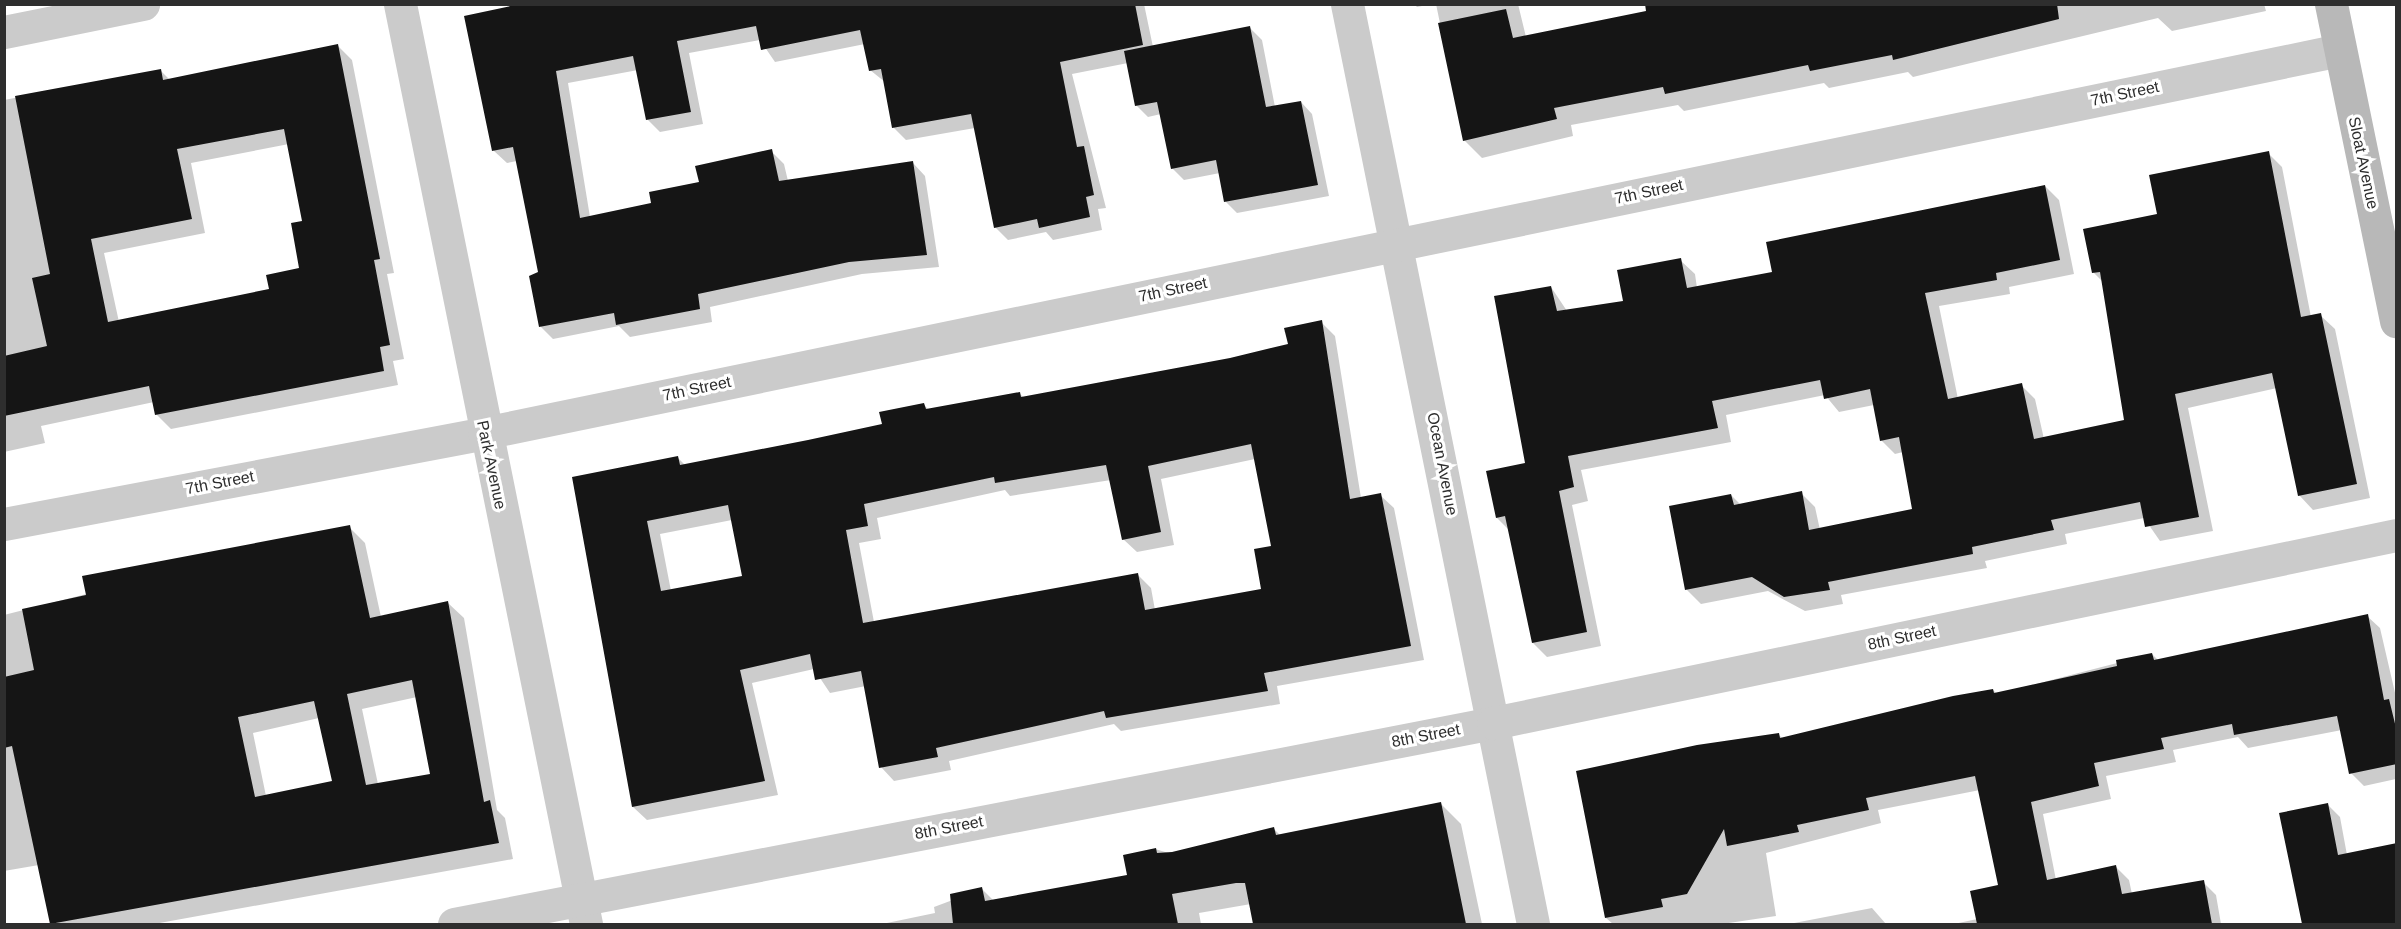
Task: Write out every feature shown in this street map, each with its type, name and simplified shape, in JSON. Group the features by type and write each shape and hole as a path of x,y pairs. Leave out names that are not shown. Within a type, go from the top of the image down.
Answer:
{"street":[{"path":"4,32 143,4"},
{"name":"Park Avenue","path":"400,4 484,433 583,912"},
{"name":"Ocean Avenue","path":"1347,4 1398,244 1533,924"},
{"name":"Sloat Avenue","path":"2331,4 2397,321"},
{"name":"7th Street","path":"4,524 484,433 2340,50"},
{"name":"8th Street","path":"454,924 583,912 2397,535"}],"building":[{"path":"520,4 1135,4 1143,45 1060,62 1077,147 1084,146 1094,195 1086,197 1090,217 1039,228 1037,219 994,228 971,114 892,128 881,69 869,71 860,30 761,50 756,26 677,41 691,112 646,120 633,56 556,71 580,218 651,203 649,192 699,182 695,166 772,149 779,181 913,161 927,255 849,262 698,294 700,309 616,325 614,313 539,327 529,276 538,272 513,147 492,151 464,16"},
{"path":"1645,4 2057,4 2059,19 1893,60 1892,55 1810,71 1808,65 1665,94 1663,87 1554,108 1557,119 1463,141 1438,23 1506,9 1513,38 1646,11"},
{"path":"1250,26 1266,107 1301,101 1318,185 1224,202 1216,160 1171,169 1157,102 1135,106 1124,51"},
{"path":"338,44 380,259 374,260 390,345 380,347 384,371 155,415 149,386 4,416 4,356 47,346 32,278 50,274 15,96 161,69 163,80","holes":["284,129 302,221 291,223 299,268 266,275 269,289 108,322 91,239 192,219 177,149"]},
{"path":"2269,151 2301,317 2321,313 2357,484 2298,496 2272,373 2175,394 2199,517 2145,527 2140,502 2051,520 2054,530 1972,547 1973,554 1828,582 1830,590 1784,597 1752,577 1685,590 1669,506 1731,494 1734,505 1802,491 1809,530 1912,509 1899,437 1880,441 1870,389 1824,399 1820,380 1712,401 1718,428 1568,456 1574,487 1559,491 1587,632 1532,643 1505,516 1496,518 1486,471 1525,463 1494,296 1551,286 1557,311 1623,301 1617,270 1681,258 1687,288 1772,272 1766,242 2045,185 2060,260 1996,273 1997,280 1925,293 1948,399 2022,383 2034,439 2124,420 2100,272 2092,273 2083,229 2157,214 2149,175"},
{"path":"1322,320 1350,499 1381,493 1411,646 1264,673 1268,691 1106,718 1104,711 936,748 938,757 879,768 861,671 815,680 810,654 740,670 765,781 632,807 572,477 678,456 680,465 808,440 882,424 879,412 924,403 926,409 1020,392 1021,397 1230,358 1288,344 1284,328","holes":["1251,444 1271,546 1254,549 1261,589 1145,610 1138,573 863,623 846,530 868,526 864,504 994,477 995,483 1106,465 1122,540 1161,532 1148,466","728,505 742,576 661,591 647,521"]},
{"path":"350,525 370,618 448,601 484,802 490,800 499,843 50,924 12,746 4,748 4,677 34,670 22,609 86,595 82,576","holes":["412,680 430,774 366,785 347,694","314,701 332,781 255,797 238,717"]},
{"path":"2368,614 2384,700 2389,699 2397,732 2397,764 2349,774 2337,716 2234,735 2232,724 2161,738 2164,749 2094,763 2099,786 2031,802 2047,880 2116,865 2122,894 2204,880 2212,924 1977,924 1970,891 1998,885 1975,776 1866,798 1869,810 1797,825 1799,832 1727,846 1724,829 1687,894 1661,899 1663,907 1605,918 1576,771 1697,745 1779,733 1780,738 1953,696 1993,689 1994,693 2117,666 2116,660 2152,653 2154,660"},
{"path":"1441,802 1466,924 1253,924 1245,883 1236,883 1172,894 1178,924 953,924 950,894 982,887 985,901 1127,875 1123,855 1156,848 1157,853 1172,852 1274,827 1276,835"},
{"path":"2328,803 2338,855 2397,843 2397,924 2302,924 2279,813"}]}
